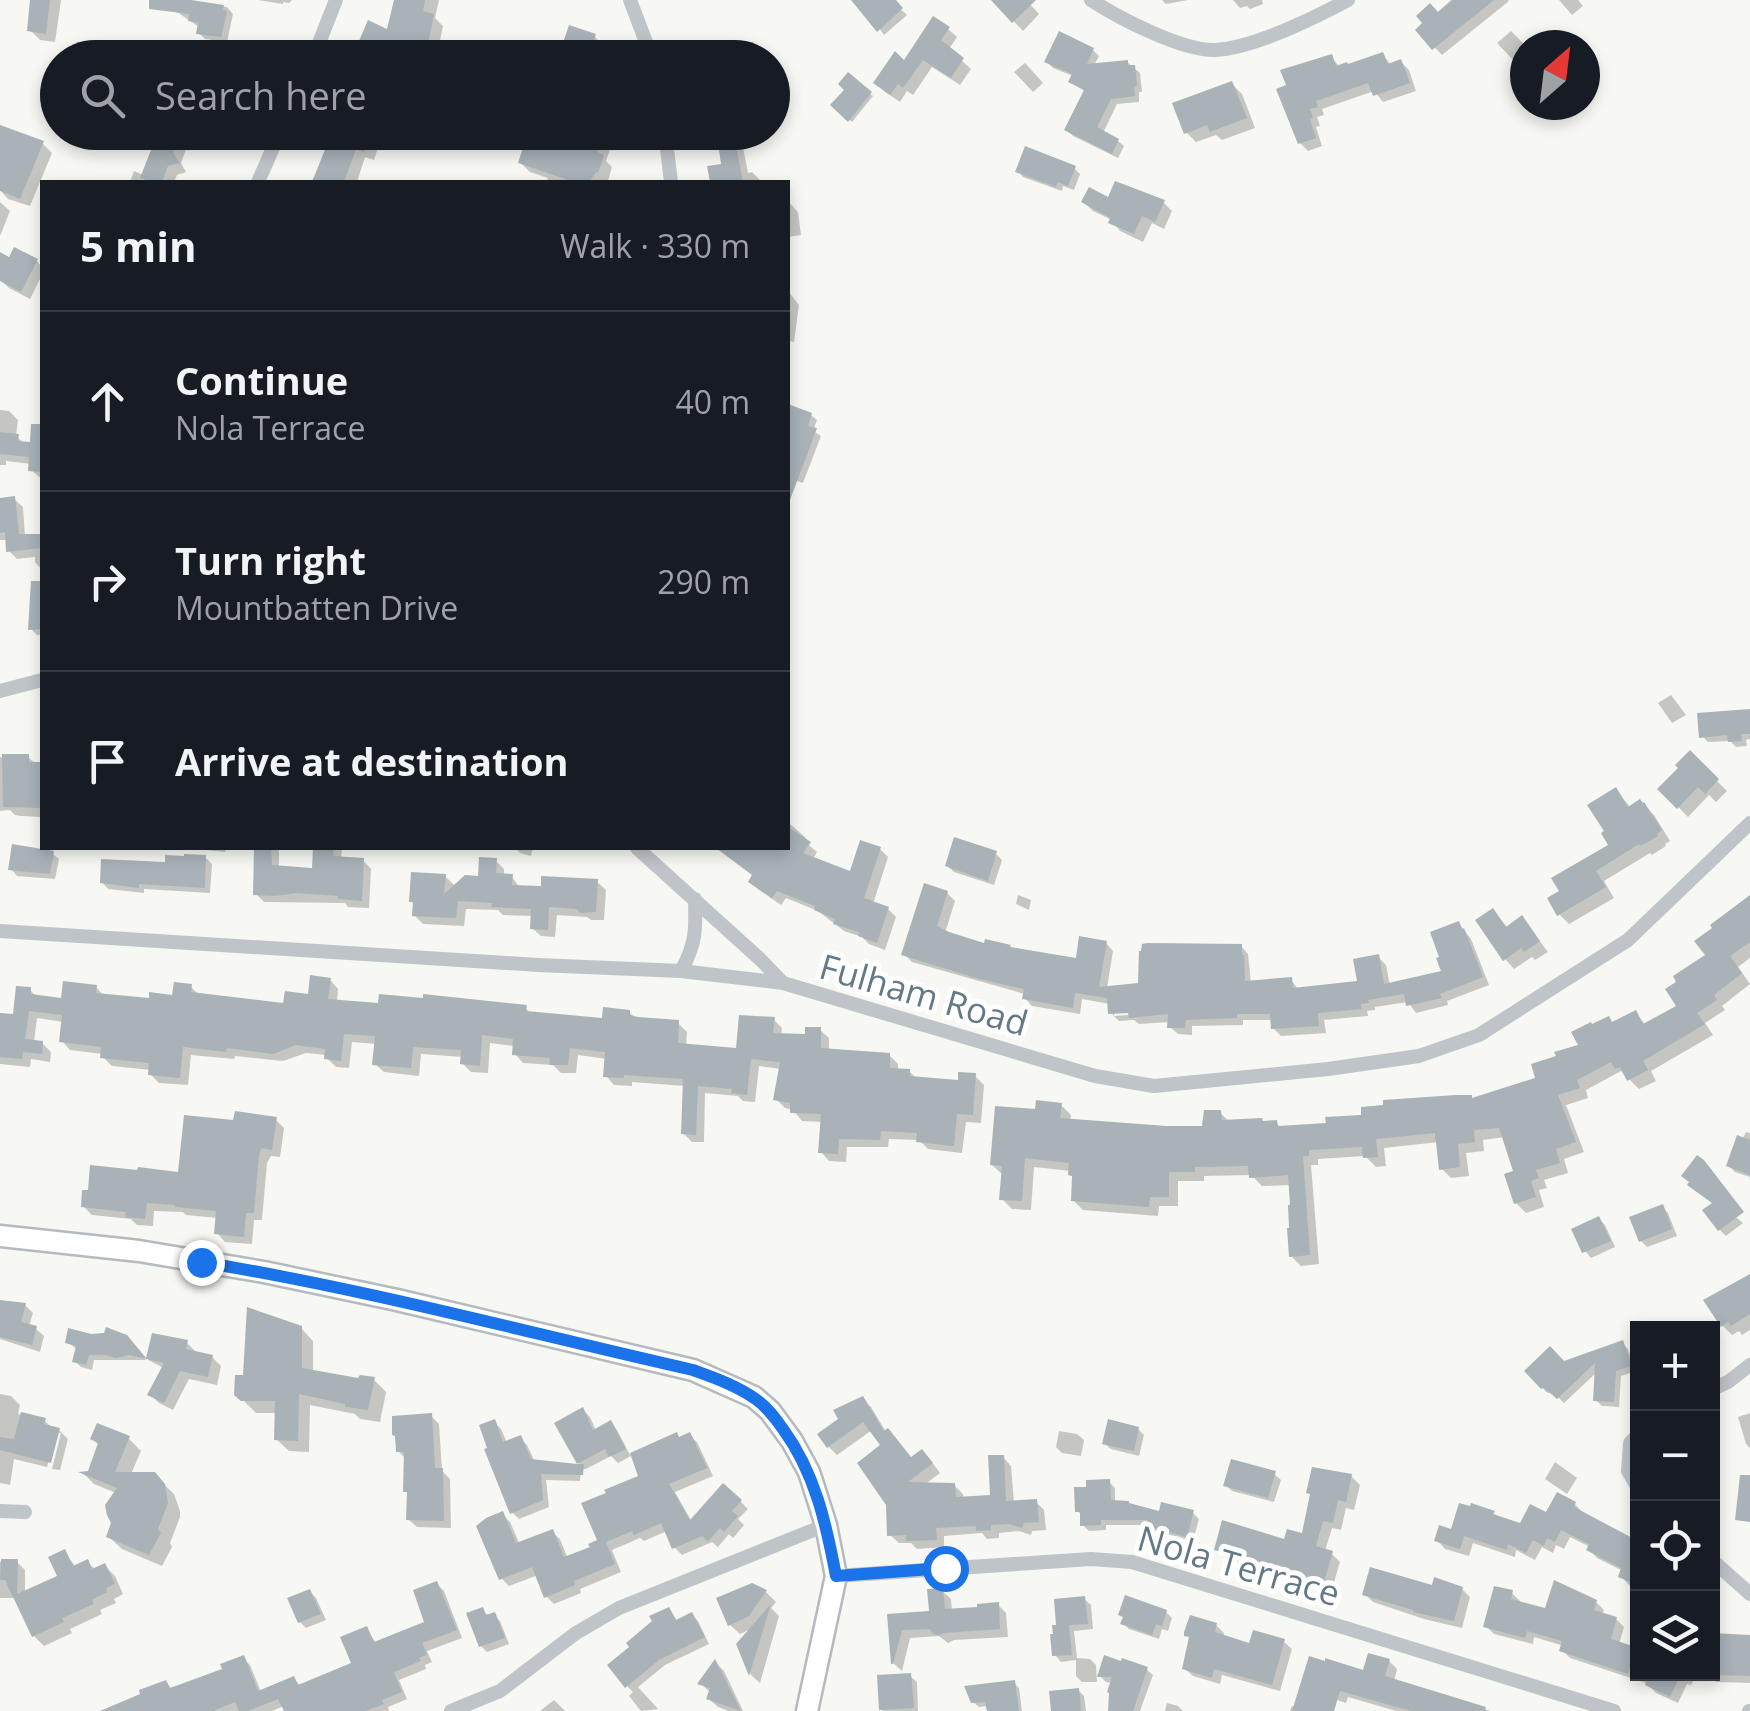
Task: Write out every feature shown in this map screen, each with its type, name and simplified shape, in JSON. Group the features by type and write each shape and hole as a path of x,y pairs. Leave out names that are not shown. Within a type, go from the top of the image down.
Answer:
{"main road":[{"path":"0,1236 139,1251 397,1300 693,1370 754,1397 770,1411 810,1472 836,1576 807,1711"}],"street":[{"path":"320,40 336,0"},
{"path":"630,0 647,40"},
{"path":"1091,0 1170,40 1213,50 1311,20 1348,0"},
{"path":"259,180 272,150"},
{"path":"667,150 671,180"},
{"path":"0,691 40,681"},
{"name":"Fulham Road","path":"0,932 681,971 782,984 1095,1076 1154,1086 1420,1056 1479,1035 1628,940 1750,823"},
{"path":"640,850 761,960 782,984"},
{"path":"681,971 694,944 694,900"},
{"path":"1720,1386 1750,1365"},
{"path":"1630,1443 1630,1475"},
{"path":"0,1511 25,1512"},
{"path":"451,1711 500,1691 576,1633 619,1608 826,1525"},
{"name":"Nola Terrace","path":"836,1576 1091,1558 1132,1562 1614,1711"},
{"path":"1720,1567 1750,1594"}],"building":[{"path":"30,0 50,0 46,34 27,31"},
{"path":"149,0 224,5 223,10 227,11 221,37 196,34 198,23 188,21 189,14 149,9"},
{"path":"394,0 425,0 423,11 434,14 429,40 359,40 368,20 387,29"},
{"path":"851,0 896,0 903,8 877,32"},
{"path":"991,0 1036,0 1012,23"},
{"path":"1453,0 1494,0 1432,50 1415,30 1422,23 1416,16 1430,3 1438,12"},
{"path":"933,16 950,27 941,40 964,58 951,78 923,60 903,88 898,84 890,95 873,83 895,51 904,60"},
{"path":"569,25 596,34 594,40 564,40"},
{"path":"1059,31 1094,48 1087,64 1128,60 1128,65 1135,65 1135,96 1111,99 1097,127 1119,139 1112,154 1064,130 1084,90 1068,82 1072,74 1044,62"},
{"path":"1383,52 1388,64 1401,59 1410,83 1373,96 1368,83 1316,101 1318,107 1310,109 1310,119 1316,138 1298,144 1276,89 1286,85 1280,70 1332,54 1336,66"},
{"path":"848,72 872,92 848,122 830,105 844,90 838,84"},
{"path":"1232,81 1247,118 1210,132 1207,125 1184,134 1172,103"},
{"path":"0,125 40,140 40,150 20,199 0,191"},
{"path":"1025,146 1076,166 1068,186 1058,182 1056,187 1015,172"},
{"path":"151,150 174,150 180,163 168,166 163,180 140,178"},
{"path":"325,150 356,150 345,180 313,180"},
{"path":"522,150 598,150 604,155 598,173 590,180 568,180 518,163"},
{"path":"719,150 737,150 743,180 710,180 707,166 721,164"},
{"path":"1115,181 1165,200 1155,222 1142,216 1134,234 1108,223 1110,218 1081,202 1089,187 1108,197"},
{"path":"14,247 38,259 21,292 0,281 0,252 9,257"},
{"path":"790,405 812,413 808,426 817,428 790,500"},
{"path":"31,424 40,424 40,472 28,471 29,457 0,454 0,432 19,434 18,441 30,442"},
{"path":"15,496 19,534 40,534 40,548 6,552 5,532 0,533 0,498"},
{"path":"31,581 40,581 40,629 28,630"},
{"path":"1750,709 1750,734 1741,734 1742,741 1728,742 1727,735 1699,738 1697,713"},
{"path":"1690,750 1719,779 1705,794 1698,787 1677,809 1657,789"},
{"path":"2,754 29,754 29,762 40,762 40,808 3,807"},
{"path":"1616,787 1628,807 1640,799 1644,802 1662,830 1596,871 1606,887 1557,916 1547,898 1559,891 1551,878 1608,845 1587,805"},
{"path":"790,828 811,842 803,853 850,871 860,840 881,847 864,898 889,907 877,943 833,924 835,919 814,910 815,906 777,891 772,898 748,882 752,875 719,850 790,850"},
{"path":"954,837 997,851 988,881 945,866"},
{"path":"12,844 54,851 50,874 8,870"},
{"path":"254,850 271,850 272,865 312,868 313,850 334,850 333,856 364,858 362,901 296,893 253,895"},
{"path":"165,855 206,855 205,888 139,884 139,888 100,883 101,859 165,862"},
{"path":"479,857 497,858 496,873 513,874 512,885 541,886 541,876 598,879 596,912 549,907 548,930 530,929 531,909 491,907 492,903 458,901 456,918 412,916 411,872 446,874 444,894 465,875 478,876"},
{"path":"924,883 948,891 937,926 949,932 984,943 985,939 1076,958 1079,936 1107,941 1099,987 1138,983 1139,951 1147,943 1242,944 1245,981 1292,977 1293,988 1357,981 1353,959 1379,954 1384,984 1441,971 1430,932 1459,921 1483,977 1440,994 1442,998 1406,1006 1404,994 1368,1000 1369,1003 1361,1004 1362,1009 1318,1013 1319,1026 1271,1029 1270,1014 1237,1014 1237,1018 1186,1020 1185,1028 1167,1028 1168,1014 1129,1018 1128,1013 1108,1014 1107,998 1075,993 1073,1008 1022,999 1024,989 901,955"},
{"path":"1750,895 1750,942 1730,956 1742,973 1714,995 1717,1000 1697,1013 1705,1024 1643,1061 1648,1070 1627,1081 1620,1067 1615,1069 1611,1062 1577,1080 1580,1088 1558,1095 1576,1142 1556,1149 1560,1163 1536,1170 1539,1178 1531,1181 1536,1197 1514,1204 1504,1174 1513,1171 1499,1128 1474,1130 1475,1142 1458,1144 1460,1167 1439,1170 1435,1133 1376,1139 1378,1157 1363,1158 1362,1147 1309,1150 1309,1156 1303,1156 1310,1255 1289,1257 1288,1175 1249,1178 1248,1166 1195,1167 1195,1172 1169,1172 1169,1197 1150,1197 1149,1207 1071,1201 1069,1163 1025,1158 1022,1201 999,1200 1002,1166 990,1165 995,1106 1035,1109 1036,1100 1062,1103 1060,1118 1166,1126 1202,1126 1204,1110 1221,1110 1222,1120 1262,1118 1277,1120 1278,1126 1326,1123 1325,1117 1361,1115 1361,1107 1383,1105 1383,1100 1456,1095 1472,1098 1535,1078 1531,1064 1578,1045 1571,1032 1609,1016 1612,1022 1636,1010 1643,1024 1676,1006 1665,989 1676,982 1673,976 1705,955 1694,941"},
{"path":"1493,908 1506,927 1522,915 1540,941 1503,961 1475,920"},
{"path":"310,975 331,978 328,999 378,1003 379,994 423,998 423,994 527,1005 526,1011 602,1018 603,1007 630,1010 630,1015 638,1017 679,1020 678,1043 736,1048 739,1015 775,1017 773,1033 805,1034 805,1027 821,1027 821,1048 890,1053 890,1068 910,1069 910,1076 958,1080 958,1072 976,1073 973,1115 957,1114 954,1146 916,1142 917,1133 881,1131 880,1140 839,1139 838,1154 818,1153 821,1114 790,1113 790,1103 773,1100 780,1062 751,1059 747,1095 731,1093 732,1089 698,1086 696,1135 681,1134 683,1079 603,1077 605,1052 570,1048 568,1065 549,1065 550,1058 512,1055 513,1039 482,1035 480,1066 460,1064 461,1050 413,1047 411,1068 372,1065 375,1036 344,1034 341,1061 324,1059 325,1049 296,1045 273,1054 183,1047 180,1078 148,1075 149,1063 100,1058 101,1047 59,1042 62,1015 29,1011 25,1039 43,1041 42,1054 23,1052 22,1059 0,1057 0,1013 13,1014 16,986 31,987 31,994 61,998 63,981 97,985 96,993 149,998 149,992 172,995 174,982 192,984 191,992 283,1003 285,991 308,994"},
{"path":"235,1111 277,1117 272,1150 262,1148 259,1154 254,1213 246,1213 244,1237 214,1234 216,1211 147,1203 145,1219 125,1217 126,1212 81,1207 82,1190 88,1190 90,1165 178,1172 184,1115 233,1120"},
{"path":"1737,1135 1750,1140 1750,1175 1726,1166"},
{"path":"1697,1155 1744,1212 1718,1231 1702,1210 1712,1203 1681,1176"},
{"path":"1663,1204 1672,1229 1639,1242 1629,1217"},
{"path":"1599,1216 1611,1241 1582,1253 1571,1229"},
{"path":"1750,1274 1750,1314 1731,1326 1728,1322 1721,1327 1703,1300"},
{"path":"0,1300 26,1303 21,1322 37,1326 32,1345 0,1337"},
{"path":"247,1307 302,1326 302,1368 358,1378 375,1377 368,1410 299,1394 298,1441 274,1440 275,1401 241,1401 234,1395 235,1375 243,1375"},
{"path":"106,1327 127,1335 146,1358 152,1333 188,1340 186,1349 213,1355 208,1377 180,1371 164,1403 147,1395 164,1363 129,1355 89,1355 86,1365 72,1362 76,1346 65,1343 68,1328 91,1334 104,1333"},
{"path":"1623,1340 1630,1367 1616,1371 1614,1402 1593,1401 1595,1363 1557,1399 1524,1371 1550,1346 1564,1361"},
{"path":"863,1396 884,1431 888,1428 911,1457 922,1449 933,1463 908,1482 955,1483 956,1497 990,1495 988,1455 1004,1455 1006,1501 1037,1499 1039,1522 1024,1523 1022,1528 991,1525 991,1530 976,1531 976,1526 936,1528 937,1540 906,1541 906,1535 887,1536 886,1505 857,1463 880,1445 863,1422 827,1448 817,1434 838,1419 833,1410"},
{"path":"583,1407 593,1430 611,1420 626,1449 609,1457 605,1449 577,1464 554,1423"},
{"path":"21,1412 46,1418 44,1424 60,1428 51,1463 0,1450 0,1437 14,1439"},
{"path":"432,1413 435,1468 443,1468 444,1521 406,1520 404,1452 396,1452 392,1416"},
{"path":"495,1419 503,1442 521,1435 531,1459 584,1464 583,1475 541,1474 543,1500 510,1514 484,1449 487,1448 479,1425"},
{"path":"1108,1419 1139,1427 1134,1451 1102,1444"},
{"path":"97,1423 130,1436 115,1472 155,1472 165,1484 168,1503 158,1529 161,1533 149,1555 106,1537 111,1523 105,1505 117,1488 78,1472 88,1471 98,1443 90,1439"},
{"path":"677,1432 679,1437 690,1432 707,1468 669,1484 690,1520 723,1483 742,1500 732,1511 738,1516 724,1532 720,1528 708,1541 702,1536 672,1549 661,1523 634,1535 632,1531 606,1542 615,1564 544,1598 532,1567 499,1580 476,1526 503,1511 516,1543 553,1529 564,1557 590,1547 588,1544 597,1540 581,1503 638,1476 630,1453"},
{"path":"1231,1459 1276,1471 1268,1498 1223,1486"},
{"path":"1312,1467 1352,1474 1346,1502 1338,1500 1333,1523 1323,1521 1316,1546 1333,1551 1324,1582 1214,1550 1222,1520 1284,1539 1287,1529 1302,1533"},
{"path":"1740,1475 1750,1475 1750,1522 1735,1520"},
{"path":"1110,1479 1111,1500 1129,1501 1159,1511 1161,1502 1194,1510 1187,1537 1146,1526 1148,1520 1101,1520 1101,1525 1080,1526 1074,1487 1086,1487 1086,1480"},
{"path":"1557,1492 1576,1502 1574,1507 1630,1537 1630,1582 1618,1577 1621,1568 1586,1550 1589,1544 1561,1530 1555,1542 1547,1538 1544,1546 1533,1540 1526,1553 1508,1544 1507,1550 1464,1536 1460,1549 1434,1541 1439,1525 1451,1529 1459,1503 1471,1503 1520,1523 1530,1504 1546,1512"},
{"path":"65,1549 73,1566 88,1559 92,1569 105,1563 115,1584 92,1600 94,1604 32,1637 5,1580 0,1580 1,1559 18,1559 17,1594 57,1576 48,1557"},
{"path":"1370,1567 1432,1585 1434,1577 1463,1587 1454,1621 1362,1595"},
{"path":"1554,1580 1597,1600 1594,1610 1617,1617 1611,1639 1630,1645 1628,1674 1559,1651 1562,1641 1527,1631 1525,1638 1483,1627 1494,1586 1513,1590 1511,1599 1545,1608"},
{"path":"437,1581 457,1630 422,1643 427,1655 394,1672 402,1692 366,1711 284,1711 278,1699 248,1711 239,1711 235,1702 213,1711 100,1711 140,1694 139,1690 166,1680 170,1688 222,1669 220,1664 244,1655 258,1691 294,1676 298,1685 351,1663 340,1637 367,1626 374,1642 424,1622 413,1590"},
{"path":"752,1583 767,1590 749,1616 728,1626 716,1598"},
{"path":"943,1588 945,1609 999,1602 1000,1629 938,1635 930,1629 902,1630 891,1664 887,1614 929,1611 927,1589"},
{"path":"310,1589 321,1614 298,1623 287,1598"},
{"path":"1125,1595 1167,1610 1162,1626 1156,1624 1152,1635 1120,1624 1123,1617 1118,1615"},
{"path":"1085,1596 1088,1624 1069,1625 1072,1655 1052,1656 1054,1599"},
{"path":"771,1604 749,1676 736,1644"},
{"path":"483,1607 486,1615 495,1612 505,1638 479,1647 466,1613"},
{"path":"669,1607 676,1620 692,1612 705,1637 659,1660 625,1688 607,1665 652,1621 649,1616"},
{"path":"1190,1615 1217,1623 1215,1632 1249,1643 1253,1630 1285,1639 1272,1685 1214,1669 1212,1678 1182,1669 1189,1637 1184,1632"},
{"path":"1720,1633 1750,1635 1750,1676 1720,1675"},
{"path":"1368,1653 1390,1659 1385,1676 1486,1707 1485,1711 1411,1711 1340,1691 1334,1711 1292,1711 1309,1656 1363,1670"},
{"path":"1104,1655 1148,1667 1133,1711 1108,1711 1107,1692 1112,1677 1097,1677"},
{"path":"715,1659 741,1711 706,1699 710,1688 697,1684"},
{"path":"911,1673 914,1708 879,1710 877,1675"},
{"path":"1015,1680 1019,1711 987,1711 985,1702 971,1703 964,1686"},
{"path":"1647,1681 1678,1681 1670,1697 1645,1685"},
{"path":"1079,1688 1081,1711 1051,1711 1049,1691"}],"route":[{"path":"201,1262 397,1300 714,1378 754,1397 792,1441 810,1472 836,1576 945,1568"}]}
